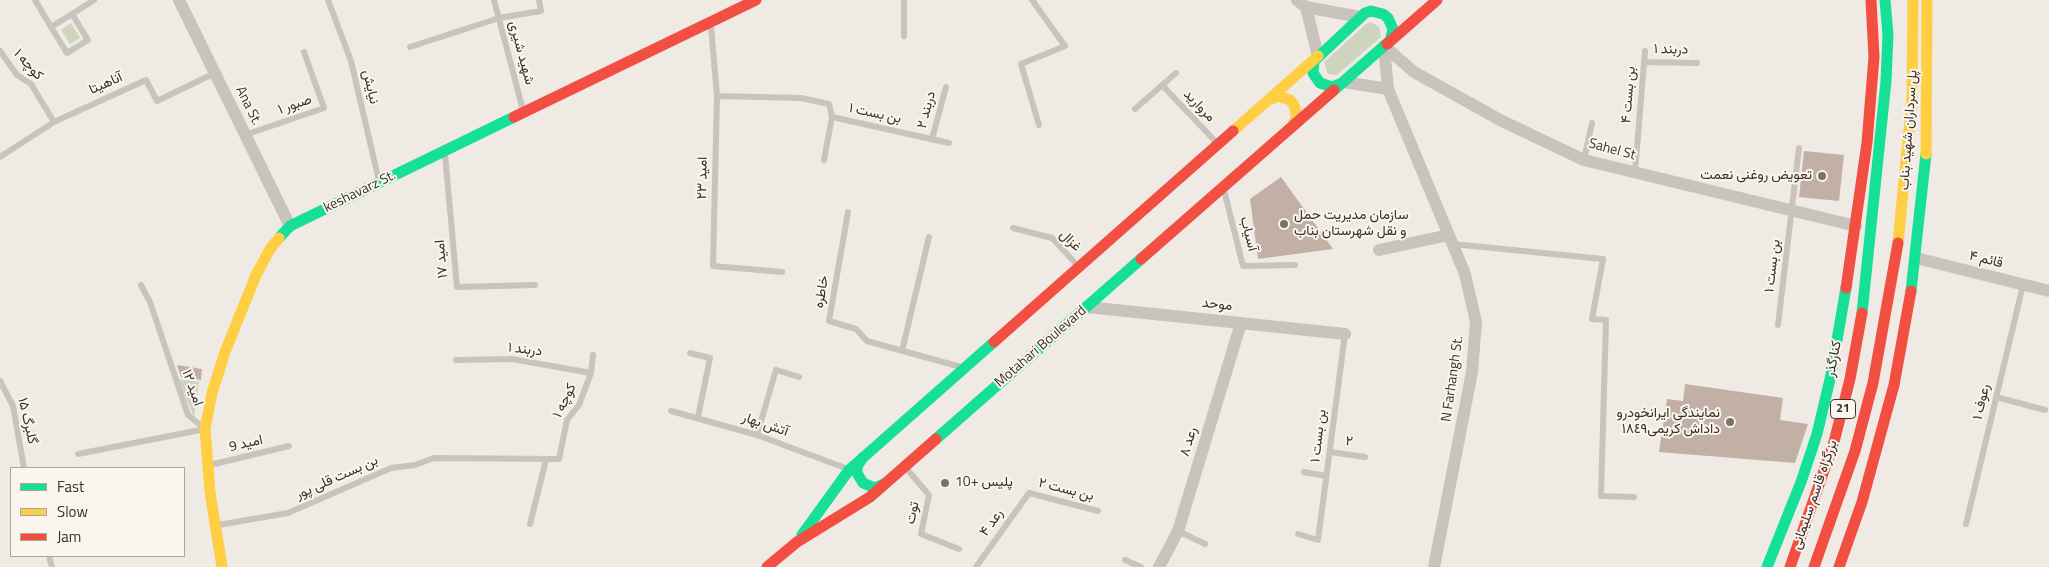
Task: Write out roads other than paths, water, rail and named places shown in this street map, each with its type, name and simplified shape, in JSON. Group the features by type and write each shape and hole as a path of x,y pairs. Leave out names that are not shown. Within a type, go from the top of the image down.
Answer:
{"main road":[{"name":"keshavarz St.","path":"222,567 214,526 205,429 212,393 225,352 256,275 270,249 290,226 756,0"},
{"path":"767,567 797,542 849,470 1380,0"},
{"path":"1384,46 1437,0"},
{"name":"کنارگذر","path":"1767,567 1801,482 1817,434 1843,314 1867,143 1874,57 1871,0"},
{"name":"پل سرداران شهید بناب","path":"1869,246 1886,82 1888,35 1885,0"},
{"name":"پل سرداران شهید بناب","path":"1888,306 1897,260 1912,99 1913,0"},
{"path":"1839,567 1867,485 1894,385 1907,323 1916,258 1926,154 1927,0"},
{"path":"1360,17 1371,11 1383,14 1388,18 1393,29 1392,35 1384,46"},
{"name":"Motahari Boulevard","path":"797,542 870,497 1384,46"},
{"path":"1318,56 1314,60 1313,73 1320,84 1332,87 1344,82"},
{"path":"1267,101 1278,96 1290,100 1294,105 1297,117 1291,128"},
{"path":"1856,226 1867,281"},
{"name":"بزرگراه قاسم سلیمانی","path":"1790,567 1834,442 1850,379 1867,281 1869,246"},
{"path":"1888,306 1916,258"},
{"name":"21","path":"1814,567 1855,451 1873,383 1888,306"},
{"path":"863,458 856,467 859,479 869,487 875,488 886,483"}],"street":[{"name":"Ana St.","path":"181,1 290,226"},
{"path":"1318,56 1302,4 1360,17"},
{"name":"N Farhangh St.","path":"1384,46 1388,89 1465,274 1476,322 1472,372 1434,567"},
{"name":"Sahel St","path":"1384,46 1414,72 1502,121 1584,160 1856,226"},
{"path":"1344,82 1388,89"},
{"path":"1379,250 1451,239"},
{"name":"قائم ۴","path":"1916,258 2049,292"},
{"name":"موحد","path":"1086,307 1345,334"},
{"name":"رعد ۸","path":"1159,567 1178,531 1241,322"}],"lane":[{"path":"35,0 67,53 88,40 72,14"},
{"path":"51,26 94,0"},
{"name":"نیایش","path":"328,0 351,61 379,182"},
{"name":"شهید شیری","path":"494,0 524,112"},
{"path":"410,47 498,18 541,11 538,0"},
{"path":"904,0 904,36"},
{"path":"1032,0 1065,46 1021,64 1039,125"},
{"name":"امید ۲۳","path":"710,22 717,96 713,266 782,272"},
{"name":"بن بست ۴","path":"1634,172 1645,50"},
{"name":"کوچه ۱","path":"0,51 17,75 31,84 54,122"},
{"name":"صبور ۱","path":"246,135 324,108 304,52"},
{"name":"دربند ۱","path":"1644,62 1697,63"},
{"name":"آناهیتا","path":"0,157 54,122 146,80 157,101 215,73"},
{"path":"1135,109 1176,73"},
{"name":"مروارید","path":"1162,85 1218,144"},
{"name":"دربند ۲","path":"932,139 946,87"},
{"name":"بن بست ۱","path":"717,96 801,98 829,104 832,117 949,143"},
{"path":"824,160 832,117"},
{"path":"1584,160 1592,123"},
{"name":"بن بست ۱","path":"1778,324 1799,148"},
{"name":"امید ۱۷","path":"445,151 457,287 535,284"},
{"name":"آسیاب","path":"1223,188 1243,266 1295,264"},
{"name":"خاطره","path":"848,212 829,321 856,329 867,342 965,368"},
{"name":"غزال","path":"1013,228 1052,238 1079,267"},
{"path":"902,351 929,237"},
{"path":"1451,239 1603,259 1592,319 1606,320 1601,496 1634,497"},
{"name":"امید ۱۲","path":"141,285 150,302 188,415 205,429"},
{"name":"رعوف ۱","path":"1966,524 2023,285"},
{"name":"بن بست ۱","path":"1298,534 1318,540 1345,334"},
{"path":"690,353 710,358 698,416"},
{"name":"کوچه ۱","path":"559,459 567,420 579,405 591,373 593,355"},
{"name":"دربند ۱","path":"456,360 512,359 591,373"},
{"path":"757,435 776,370 799,377"},
{"name":"گلبرگ ۱۵","path":"0,380 13,406 24,467"},
{"path":"1996,397 2045,410"},
{"name":"آتش بهار","path":"670,411 698,416 757,435 849,470"},
{"path":"78,454 205,429"},
{"name":"امید 9","path":"208,465 289,446"},
{"name":"۲","path":"1330,452 1365,456"},
{"name":"بن بست قلی پور","path":"214,526 288,513 391,468 415,465 434,458 559,459"},
{"path":"530,524 546,460"},
{"name":"توت","path":"905,466 930,495 921,534 959,549"},
{"path":"1304,472 1326,476"},
{"name":"بن بست ۲","path":"1029,493 1098,510"},
{"name":"رعد ۴","path":"976,567 1029,493"},
{"path":"1178,531 1205,544"},
{"path":"1126,560 1141,567"}],"place":[{"name":"تعویض روغنی نعمت","path":"1822,176"},
{"name":"سازمان مدیریت حمل و نقل شهرستان بناب","path":"1284,224"},
{"name":"نمایندگی ایرانخودرو داداش کریمی١٨٤٩","path":"1730,422"},
{"name":"پلیس +10","path":"945,483"}]}
